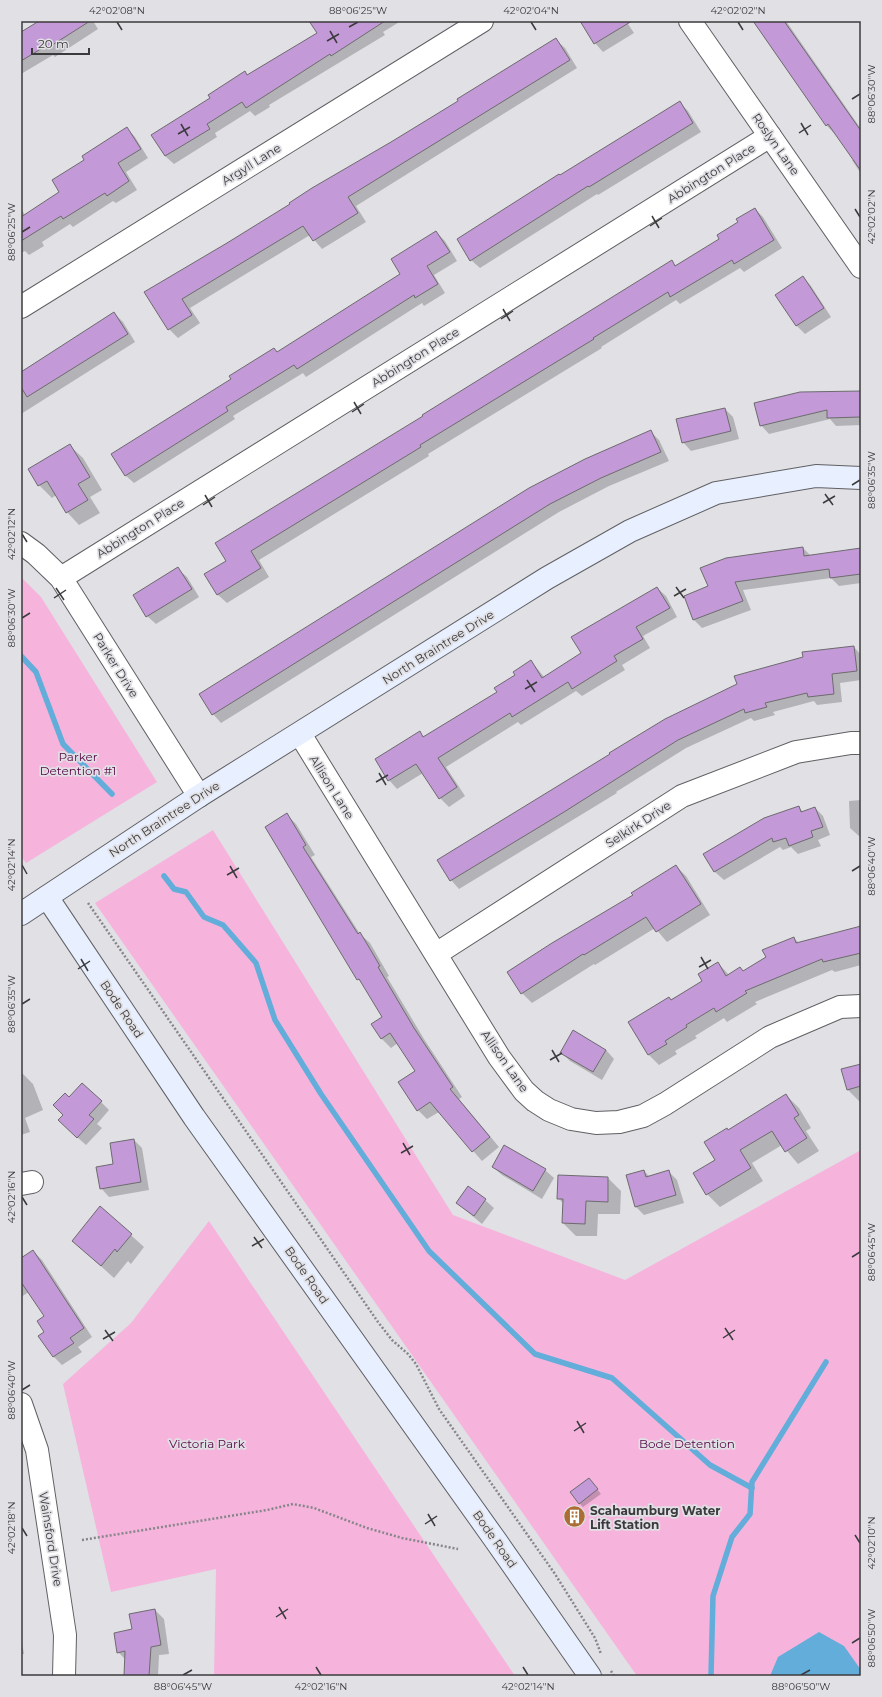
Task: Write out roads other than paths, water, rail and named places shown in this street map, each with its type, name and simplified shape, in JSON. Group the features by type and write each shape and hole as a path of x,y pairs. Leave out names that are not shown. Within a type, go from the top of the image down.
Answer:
{"street":[{"name":"Argyll Lane","path":"21,307 482,21"},
{"name":"Roslyn Lane","path":"690,21 861,267"},
{"name":"Abbington Place","path":"60,578 770,136"},
{"name":"North Braintree Drive","path":"47,897 199,796 547,578 630,531 716,494 816,476 861,478"},
{"name":"Parker Drive","path":"21,543 36,554 60,578 199,796"},
{"name":"Allison Lane","path":"300,734 499,1057 524,1091 535,1101 549,1110 570,1119 596,1123 619,1122 643,1116 665,1104 770,1037 840,1007 861,1006"},
{"name":"Selkirk Drive","path":"436,954 682,796 796,752 851,743 861,743"},
{"path":"21,914 47,897"},
{"name":"Bode Road","path":"47,897 198,1123 496,1541 599,1671"},
{"name":"Wainsford Drive","path":"21,1404 37,1450 65,1635 64,1676"}],"water":[{"path":"819,1632 844,1646 861,1670 861,1676 770,1676 778,1657"}],"waterway":[{"path":"21,656 36,672 63,744 112,794"},
{"path":"164,876 174,889 186,892 204,917 223,925 256,963 275,1020 321,1094 429,1251 535,1354 612,1378 710,1465 752,1488"},
{"path":"711,1676 713,1596 732,1537 750,1514 752,1482 826,1362"}],"place":[{"name":"Scahaumburg Water Lift Station","path":"575,1517"}],"park label":[{"name":"Parker Detention #1","path":"78,763"},
{"name":"Victoria Park","path":"207,1443"},
{"name":"Bode Detention","path":"687,1443"}]}
